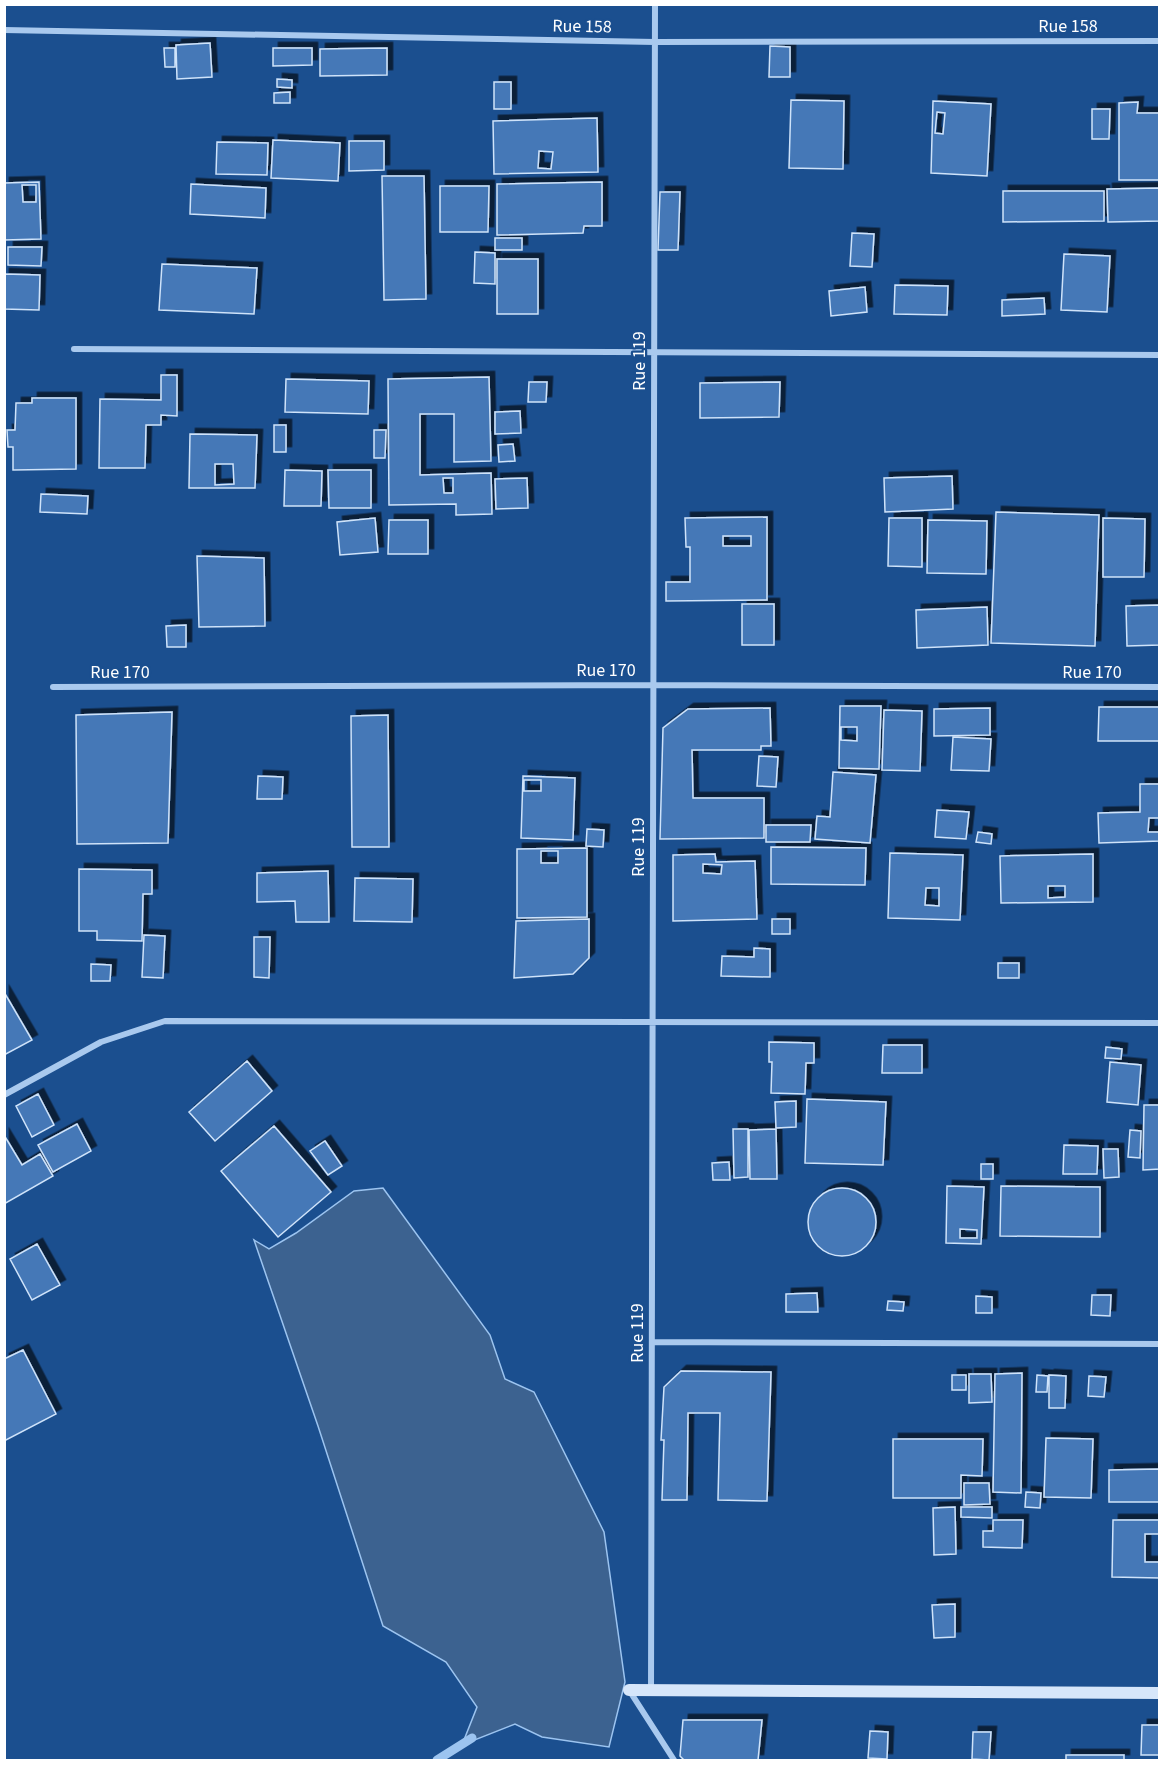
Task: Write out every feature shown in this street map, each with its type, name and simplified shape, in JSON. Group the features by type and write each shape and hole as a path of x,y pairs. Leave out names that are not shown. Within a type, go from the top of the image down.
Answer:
{"street":[{"name":"Rue 119","path":"651,1690 655,4"},
{"name":"Rue 158","path":"4,30 655,42 1160,41"},
{"path":"74,349 1160,355"},
{"name":"Rue 170","path":"52,687 653,685 1160,687"},
{"path":"4,1095 100,1042 165,1021 1160,1023"},
{"path":"652,1342 1160,1344"},
{"path":"629,1690 1160,1692"},
{"path":"629,1690 674,1761"}],"water":[{"path":"383,1188 490,1335 505,1379 534,1392 604,1532 625,1682 609,1747 542,1737 515,1724 462,1745 477,1707 446,1662 383,1626 254,1240 269,1249 296,1233 354,1191"}],"building":[{"path":"210,43 212,77 177,79 176,45"},
{"path":"770,46 790,47 790,77 769,77"},
{"path":"164,48 175,48 175,67 165,67"},
{"path":"273,48 312,48 312,65 273,66"},
{"path":"387,48 387,75 320,76 320,49"},
{"path":"277,79 292,80 292,88 277,87"},
{"path":"494,82 511,82 511,109 494,109"},
{"path":"290,92 290,103 274,103 274,93"},
{"path":"791,100 844,101 843,169 789,168"},
{"path":"933,101 991,104 987,176 931,173","holes":["937,112 945,113 943,134 935,133"]},
{"path":"1138,102 1137,113 1160,113 1160,180 1119,180 1119,103"},
{"path":"1092,109 1110,109 1109,139 1092,139"},
{"path":"597,118 598,172 494,174 493,121","holes":["539,151 553,152 551,169 538,168"]},
{"path":"273,140 340,143 338,181 271,178"},
{"path":"349,141 384,141 384,170 349,171"},
{"path":"217,142 268,143 267,175 216,174"},
{"path":"382,176 424,176 426,299 384,300"},
{"path":"39,182 41,239 4,240 4,183","holes":["22,185 36,185 36,202 23,202"]},
{"path":"602,182 602,226 584,226 583,233 497,235 497,184"},
{"path":"191,184 266,188 265,218 190,214"},
{"path":"440,186 489,186 488,232 440,232"},
{"path":"1160,188 1160,221 1108,222 1107,189"},
{"path":"1003,191 1104,191 1104,221 1003,222"},
{"path":"660,192 680,192 678,250 658,250"},
{"path":"852,233 874,234 872,267 850,266"},
{"path":"495,238 522,238 522,250 495,250"},
{"path":"8,247 42,247 41,266 8,265"},
{"path":"475,252 495,253 495,284 474,283"},
{"path":"1064,254 1110,256 1107,312 1061,310"},
{"path":"497,259 538,259 538,314 497,314"},
{"path":"162,264 257,268 254,314 159,310"},
{"path":"4,274 40,275 39,310 4,309"},
{"path":"895,285 948,286 947,315 894,314"},
{"path":"865,287 867,312 831,316 829,291"},
{"path":"1044,298 1045,314 1002,316 1002,300"},
{"path":"161,375 177,375 177,416 161,415 161,425 146,425 145,468 99,468 100,399 161,400"},
{"path":"489,377 491,461 454,462 454,414 420,414 420,475 491,473 492,514 456,515 456,504 389,505 388,379","holes":["443,478 453,478 453,493 444,493"]},
{"path":"286,379 369,381 368,414 285,412"},
{"path":"529,382 547,382 546,402 528,402"},
{"path":"780,382 779,417 700,418 700,383"},
{"path":"32,398 76,398 76,469 13,470 13,447 8,447 7,430 15,430 16,403 32,403"},
{"path":"520,411 521,433 495,434 495,412"},
{"path":"274,425 286,425 286,452 274,452"},
{"path":"374,430 386,430 385,458 374,458"},
{"path":"190,434 257,435 255,488 189,488","holes":["215,464 233,464 234,484 215,485"]},
{"path":"513,444 515,461 499,462 498,445"},
{"path":"285,470 322,471 321,506 284,506"},
{"path":"328,470 371,470 371,508 329,508"},
{"path":"952,476 953,509 885,512 884,478"},
{"path":"527,478 528,508 496,509 495,479"},
{"path":"41,494 88,496 87,514 40,512"},
{"path":"996,512 1099,515 1095,646 991,643"},
{"path":"767,517 767,600 666,601 666,582 690,582 690,547 686,547 685,518","holes":["723,536 751,536 751,546 723,546"]},
{"path":"375,518 378,552 340,555 337,522"},
{"path":"889,518 922,518 922,567 888,566"},
{"path":"1103,518 1145,519 1144,577 1103,577"},
{"path":"389,520 428,520 428,554 388,554"},
{"path":"928,520 987,521 986,574 927,573"},
{"path":"197,556 264,558 265,626 199,627"},
{"path":"742,604 774,604 774,645 742,645"},
{"path":"1160,605 1160,645 1127,646 1126,606"},
{"path":"987,607 988,645 917,648 916,610"},
{"path":"186,625 186,647 167,647 166,626"},
{"path":"840,706 881,706 879,769 839,768","holes":["841,727 857,727 857,741 841,740"]},
{"path":"1099,707 1160,707 1160,741 1098,741"},
{"path":"770,708 771,746 761,746 761,750 692,750 693,798 764,798 764,838 660,839 663,728 688,709"},
{"path":"990,708 990,735 934,736 934,709"},
{"path":"884,710 922,711 920,771 882,770"},
{"path":"172,712 168,843 77,844 76,715"},
{"path":"388,715 389,847 352,847 351,716"},
{"path":"953,737 991,739 989,771 951,770"},
{"path":"759,756 778,757 776,787 757,786"},
{"path":"833,772 876,775 870,843 815,839 817,816 830,817"},
{"path":"258,776 283,777 282,799 257,799"},
{"path":"523,776 575,778 573,840 521,838","holes":["524,780 541,780 541,791 524,791"]},
{"path":"1140,784 1160,784 1160,818 1149,818 1148,832 1160,832 1160,841 1099,843 1098,813 1140,812"},
{"path":"937,810 969,812 966,839 935,837"},
{"path":"766,825 811,825 810,842 766,842"},
{"path":"587,829 604,830 603,847 586,846"},
{"path":"978,832 992,834 991,844 976,842"},
{"path":"771,847 866,848 865,885 771,884"},
{"path":"587,848 587,917 517,918 517,849","holes":["541,851 558,851 558,863 541,863"]},
{"path":"890,853 963,855 960,920 888,918","holes":["926,888 939,888 939,906 925,905"]},
{"path":"715,854 716,862 755,861 757,919 673,921 673,855","holes":["703,864 722,865 721,874 703,873"]},
{"path":"1093,854 1093,902 1001,903 1000,856","holes":["1048,886 1065,886 1065,897 1048,898"]},
{"path":"79,869 152,870 152,894 143,894 142,941 97,940 97,931 79,931"},
{"path":"328,871 329,922 296,922 295,901 257,902 257,873"},
{"path":"355,878 413,879 412,922 354,921"},
{"path":"589,919 589,958 573,974 514,978 516,921"},
{"path":"772,919 790,919 790,934 772,934"},
{"path":"144,935 165,936 163,978 142,977"},
{"path":"254,937 270,937 269,978 254,977"},
{"path":"754,948 770,949 770,977 721,976 722,956 754,957"},
{"path":"998,963 1019,963 1019,978 998,978"},
{"path":"91,964 111,965 110,981 91,981"},
{"path":"4,992 32,1040 4,1055"},
{"path":"769,1042 814,1043 814,1063 806,1063 805,1094 771,1093 772,1062 769,1062"},
{"path":"883,1045 922,1045 922,1073 882,1073"},
{"path":"1106,1047 1122,1049 1121,1059 1105,1058"},
{"path":"247,1061 272,1091 215,1141 189,1112"},
{"path":"1110,1062 1141,1065 1138,1105 1107,1102"},
{"path":"38,1094 54,1125 32,1137 16,1106"},
{"path":"807,1099 886,1102 883,1165 805,1163"},
{"path":"796,1101 796,1127 776,1128 775,1102"},
{"path":"1144,1105 1160,1105 1160,1169 1143,1170"},
{"path":"77,1124 91,1151 53,1172 38,1145"},
{"path":"274,1126 331,1192 278,1237 221,1171"},
{"path":"733,1129 748,1129 748,1177 734,1178"},
{"path":"776,1129 777,1179 750,1179 749,1130"},
{"path":"1130,1130 1141,1131 1140,1158 1128,1157"},
{"path":"4,1135 22,1165 40,1154 53,1176 4,1204"},
{"path":"325,1141 342,1166 328,1175 310,1151"},
{"path":"1064,1145 1098,1146 1097,1174 1063,1174"},
{"path":"1103,1149 1118,1149 1119,1177 1104,1178"},
{"path":"729,1162 730,1180 713,1180 712,1163"},
{"path":"981,1164 993,1164 993,1179 981,1179"},
{"path":"947,1186 984,1187 981,1244 946,1243","holes":["960,1229 977,1230 977,1238 960,1238"]},
{"path":"1001,1186 1100,1187 1100,1237 1000,1236"},
{"path":"842,1188 855,1191 866,1198 873,1209 876,1222 873,1235 866,1246 855,1253 842,1256 829,1253 818,1246 811,1235 808,1222 811,1209 818,1198 829,1191"},
{"path":"37,1244 60,1285 32,1300 10,1259"},
{"path":"817,1293 818,1312 786,1312 786,1294"},
{"path":"1092,1295 1111,1295 1110,1316 1091,1315"},
{"path":"976,1296 992,1297 992,1313 976,1313"},
{"path":"888,1301 904,1302 903,1311 887,1310"},
{"path":"23,1350 56,1414 4,1441 4,1359"},
{"path":"681,1371 771,1372 767,1501 718,1500 720,1413 688,1413 687,1500 662,1500 664,1440 661,1440 664,1387"},
{"path":"1022,1373 1021,1493 993,1492 995,1374"},
{"path":"969,1374 991,1374 992,1402 969,1403"},
{"path":"952,1375 966,1375 966,1390 952,1390"},
{"path":"1037,1375 1048,1376 1047,1392 1036,1392"},
{"path":"1049,1375 1066,1376 1065,1408 1049,1408"},
{"path":"1089,1376 1106,1377 1104,1397 1088,1396"},
{"path":"1046,1438 1093,1439 1091,1498 1044,1497"},
{"path":"893,1439 983,1439 982,1476 961,1475 961,1498 893,1498"},
{"path":"1160,1469 1160,1502 1109,1502 1109,1470"},
{"path":"964,1483 989,1483 990,1504 964,1505"},
{"path":"1026,1492 1041,1493 1040,1508 1025,1507"},
{"path":"955,1507 956,1554 934,1555 933,1508"},
{"path":"961,1507 992,1507 992,1518 961,1517"},
{"path":"993,1520 1023,1520 1022,1548 983,1547 983,1531 993,1531"},
{"path":"1113,1520 1160,1520 1160,1534 1145,1534 1145,1562 1160,1562 1160,1578 1112,1577"},
{"path":"955,1604 955,1637 934,1638 932,1605"},
{"path":"683,1720 762,1720 758,1760 684,1760 680,1756"},
{"path":"1142,1725 1160,1725 1160,1755 1141,1755"},
{"path":"870,1731 888,1732 887,1759 868,1758"},
{"path":"973,1732 991,1732 989,1760 972,1759"},
{"path":"1066,1755 1124,1755 1124,1760 1066,1760"}],"waterway":[{"path":"437,1760 472,1738"}]}
